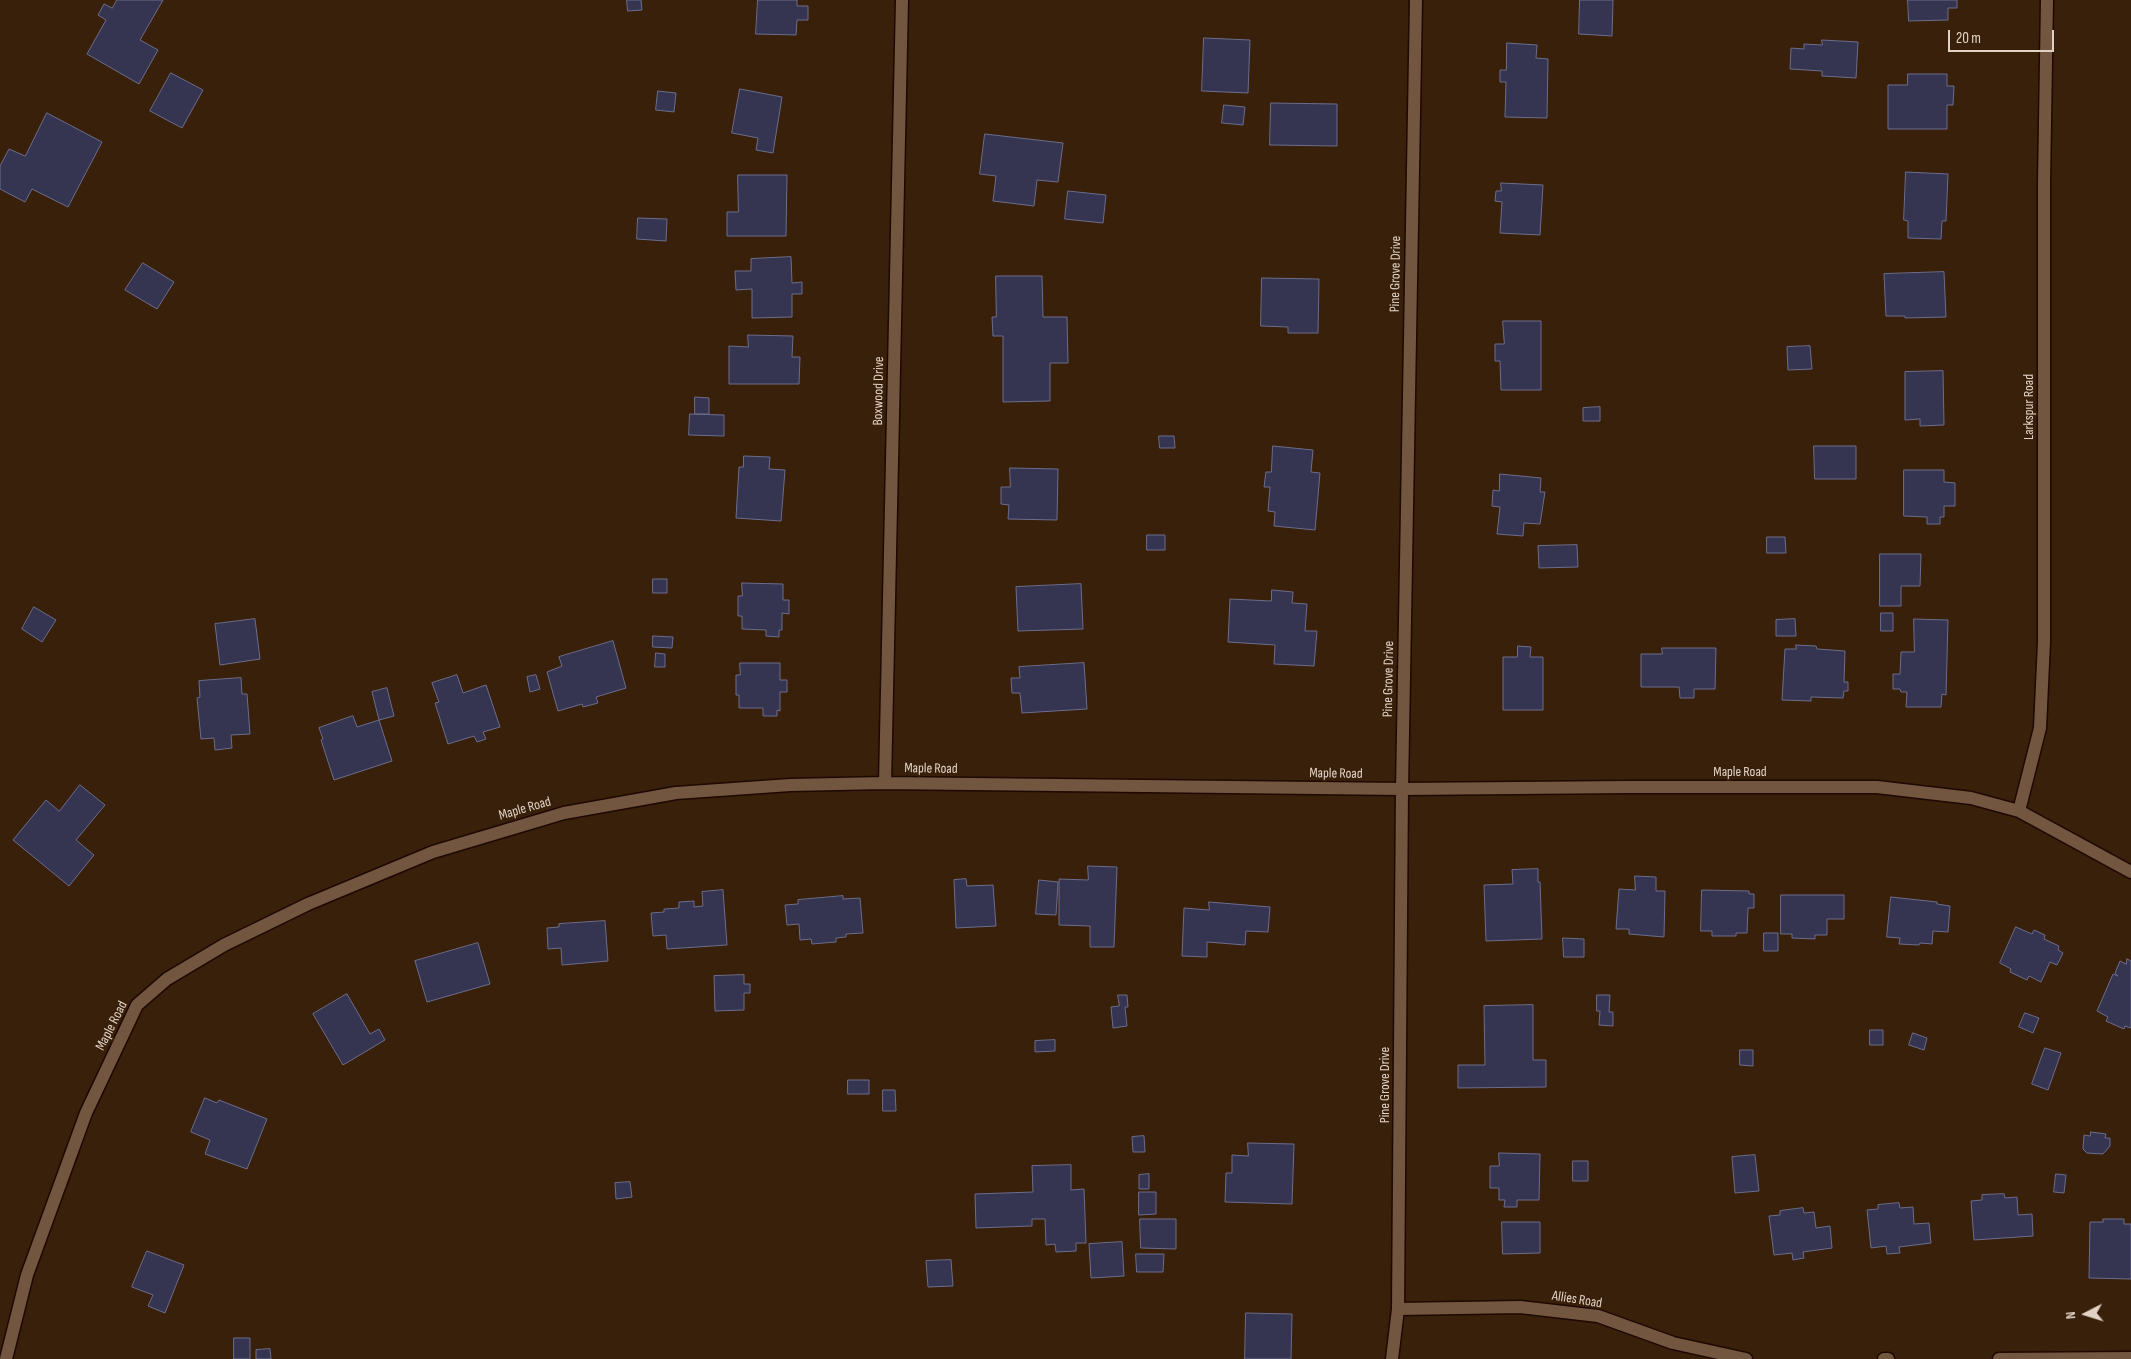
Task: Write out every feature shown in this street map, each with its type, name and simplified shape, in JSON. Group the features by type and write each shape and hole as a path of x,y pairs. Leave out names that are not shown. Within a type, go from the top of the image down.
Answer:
{"street":[{"name":"Boxwood Drive","path":"885,783 902,0"},
{"name":"Pine Grove Drive","path":"1392,1359 1398,1310 1402,789 1416,0"},
{"name":"Larkspur Road","path":"2019,811 2040,728 2044,642 2044,202 2048,0"},
{"name":"Maple Road","path":"6,1359 27,1274 86,1113 137,1005 168,979 224,945 317,900 433,852 564,813 676,793 790,785 885,783 1402,789 1877,787 1971,798 2019,811 2131,872"},
{"name":"Allies Road","path":"1398,1310 1520,1307 1598,1316 1673,1343 1746,1359"},
{"path":"1999,1359 2131,1358"}],"building":[{"path":"117,0 163,0 140,40 158,50 139,84 87,54 106,20 98,15 104,4 112,8"},
{"path":"627,0 641,0 642,10 628,11"},
{"path":"758,0 797,0 797,6 808,6 808,20 797,20 796,35 756,34"},
{"path":"1580,0 1613,0 1612,36 1579,34"},
{"path":"1908,0 1957,0 1957,8 1948,8 1948,20 1909,21"},
{"path":"1204,38 1250,40 1248,93 1202,91"},
{"path":"1822,40 1858,42 1856,78 1822,76 1822,71 1790,69 1791,48 1804,49 1804,44 1822,45"},
{"path":"1507,43 1537,45 1536,58 1548,59 1547,118 1505,117 1506,82 1500,82 1500,70 1506,70"},
{"path":"171,73 203,90 182,128 150,111"},
{"path":"1908,74 1947,74 1947,86 1954,86 1953,105 1947,105 1947,129 1888,129 1888,85 1907,85"},
{"path":"740,89 782,97 773,153 756,150 758,138 732,133"},
{"path":"658,91 676,93 674,112 656,110"},
{"path":"1271,103 1337,104 1337,146 1270,145"},
{"path":"1224,105 1245,107 1243,125 1222,123"},
{"path":"47,113 102,142 68,207 32,189 25,202 0,189 0,166 9,149 25,156"},
{"path":"985,134 1063,143 1058,182 1037,180 1034,206 993,201 996,176 980,174"},
{"path":"1906,172 1948,174 1946,221 1942,221 1941,239 1908,238 1908,221 1904,220"},
{"path":"738,175 787,175 786,236 727,236 727,212 738,212"},
{"path":"1501,183 1543,185 1540,235 1500,233 1502,202 1495,201 1496,191 1501,191"},
{"path":"1068,191 1106,195 1103,223 1065,219"},
{"path":"638,218 667,219 666,241 637,239"},
{"path":"791,257 792,283 802,282 802,294 792,294 792,317 752,318 752,289 736,290 735,271 751,271 751,259"},
{"path":"143,263 174,282 157,309 125,290"},
{"path":"1944,272 1946,317 1905,318 1905,316 1886,316 1884,274"},
{"path":"996,276 1042,276 1043,317 1067,317 1068,363 1050,363 1050,401 1003,402 1003,336 993,336 992,317 996,317"},
{"path":"1262,278 1319,279 1318,333 1288,333 1288,327 1261,326"},
{"path":"1503,321 1541,321 1541,390 1501,390 1500,361 1495,361 1495,344 1504,344"},
{"path":"748,335 793,336 792,357 800,357 799,384 729,384 729,346 748,347"},
{"path":"1810,346 1812,369 1788,370 1787,347"},
{"path":"1943,371 1944,425 1920,426 1920,419 1905,420 1905,372"},
{"path":"695,397 709,398 709,414 695,414"},
{"path":"1600,407 1600,421 1583,421 1583,408"},
{"path":"690,414 724,415 724,436 689,435"},
{"path":"1159,436 1174,436 1175,448 1160,448"},
{"path":"1273,446 1313,450 1311,472 1320,473 1315,530 1274,526 1275,512 1268,511 1270,487 1264,487 1266,472 1271,472"},
{"path":"1814,446 1856,446 1856,479 1815,479"},
{"path":"744,456 770,457 769,469 785,470 781,521 736,518 739,467 743,467"},
{"path":"1010,468 1058,469 1057,520 1008,519 1009,505 1001,504 1001,487 1010,487"},
{"path":"1904,470 1944,470 1944,482 1955,483 1955,506 1944,506 1944,517 1940,517 1940,524 1927,524 1927,517 1904,516"},
{"path":"1500,474 1541,478 1540,492 1545,492 1540,524 1524,523 1523,536 1497,534 1500,507 1492,506 1493,490 1499,491"},
{"path":"1147,535 1165,535 1165,550 1147,550"},
{"path":"1767,537 1785,537 1786,553 1767,553"},
{"path":"1577,545 1578,567 1539,568 1538,546"},
{"path":"1880,554 1921,554 1920,586 1901,586 1901,606 1880,606"},
{"path":"653,579 667,579 667,593 653,593"},
{"path":"742,583 783,584 783,600 789,600 789,614 782,613 782,630 779,630 779,637 766,636 766,630 742,629 742,616 738,616 738,596 742,596"},
{"path":"1081,584 1083,629 1018,631 1016,587"},
{"path":"1272,590 1293,592 1292,603 1307,604 1305,631 1317,631 1314,666 1274,664 1275,645 1228,642 1230,599 1271,601"},
{"path":"34,607 56,620 42,642 22,629"},
{"path":"1881,613 1893,613 1893,631 1881,631"},
{"path":"255,619 260,659 220,665 215,624"},
{"path":"1795,619 1796,636 1776,636 1776,620"},
{"path":"1914,619 1948,620 1946,695 1942,694 1941,707 1906,707 1907,692 1893,689 1893,674 1900,674 1901,652 1914,652"},
{"path":"653,636 673,637 672,648 653,647"},
{"path":"613,641 626,688 596,697 598,703 583,707 582,704 558,711 547,672 562,666 559,657"},
{"path":"1796,645 1845,651 1844,682 1848,682 1848,691 1844,691 1843,698 1811,697 1811,701 1782,700 1785,649 1796,649"},
{"path":"1518,646 1531,647 1530,657 1543,657 1543,710 1503,710 1503,657 1517,657"},
{"path":"1662,648 1716,648 1715,689 1694,689 1694,698 1680,698 1679,687 1641,687 1641,654 1662,654"},
{"path":"656,653 665,654 665,667 655,667"},
{"path":"740,663 780,663 780,680 787,680 787,692 780,692 780,711 777,710 777,716 763,716 763,708 739,708 739,695 736,695 736,675 740,675"},
{"path":"1084,663 1087,709 1022,713 1020,693 1012,693 1011,678 1020,678 1019,667"},
{"path":"457,675 463,693 486,685 500,727 483,732 486,739 477,742 474,736 448,744 435,703 439,702 432,683"},
{"path":"536,675 540,689 530,692 527,677"},
{"path":"241,678 242,694 247,694 250,734 231,735 232,748 215,750 214,738 201,739 197,698 200,697 199,681"},
{"path":"387,688 394,716 379,720 372,692"},
{"path":"353,716 357,727 379,720 392,761 334,780 319,728"},
{"path":"80,785 105,805 76,840 94,855 69,886 13,840 46,800 59,811"},
{"path":"1088,866 1117,867 1114,947 1090,947 1090,926 1059,925 1059,879 1088,880"},
{"path":"1538,869 1542,939 1486,941 1484,885 1513,884 1512,870"},
{"path":"1635,876 1656,877 1656,891 1665,891 1664,937 1629,934 1629,929 1616,929 1619,889 1635,890"},
{"path":"966,879 967,886 993,885 996,926 956,928 954,880"},
{"path":"1039,880 1058,882 1056,915 1036,914"},
{"path":"723,890 727,945 667,949 666,935 653,936 651,913 664,912 664,909 679,908 679,902 694,901 694,907 703,906 702,892"},
{"path":"1702,890 1749,891 1749,894 1754,894 1754,908 1748,908 1747,933 1736,933 1736,936 1712,936 1712,931 1701,931"},
{"path":"1781,895 1844,895 1844,919 1827,919 1827,935 1815,935 1815,939 1792,938 1792,934 1781,934"},
{"path":"843,896 843,899 860,898 863,933 846,934 846,937 836,938 836,942 812,944 811,939 800,940 799,924 787,925 785,905 798,904 798,900"},
{"path":"1891,897 1937,902 1937,904 1950,906 1948,932 1933,931 1932,944 1899,944 1900,938 1887,937"},
{"path":"1209,902 1270,907 1268,932 1246,931 1245,945 1207,942 1207,957 1182,956 1184,908 1209,910"},
{"path":"605,921 608,961 562,965 561,948 548,949 547,928 559,927 559,924"},
{"path":"2016,927 2032,934 2034,930 2045,935 2044,939 2059,946 2058,950 2063,953 2057,965 2050,962 2041,982 2029,976 2027,980 2010,972 2011,969 2000,963"},
{"path":"1764,933 1778,933 1778,951 1764,951"},
{"path":"1563,938 1584,939 1584,957 1564,957"},
{"path":"478,943 490,984 427,1002 415,961"},
{"path":"2127,959 2131,961 2131,1028 2125,1026 2124,1029 2106,1021 2108,1017 2097,1011 2113,974 2118,976 2115,973 2120,961 2126,964"},
{"path":"744,975 744,984 750,984 750,993 744,993 744,1010 715,1011 714,976"},
{"path":"347,994 370,1034 379,1029 385,1040 343,1065 313,1014"},
{"path":"1118,995 1127,995 1128,1007 1125,1007 1127,1026 1113,1028 1111,1007 1119,1006"},
{"path":"1597,995 1610,995 1609,1012 1613,1012 1613,1026 1599,1025 1600,1011 1597,1011"},
{"path":"1533,1005 1533,1060 1546,1060 1546,1087 1458,1088 1458,1065 1485,1065 1484,1006"},
{"path":"2025,1013 2039,1018 2033,1033 2019,1027"},
{"path":"1870,1030 1883,1030 1883,1045 1870,1045"},
{"path":"1913,1033 1927,1038 1924,1050 1909,1045"},
{"path":"1055,1040 1055,1051 1035,1052 1035,1041"},
{"path":"2045,1048 2061,1053 2048,1090 2032,1084"},
{"path":"1740,1050 1753,1050 1753,1066 1740,1065"},
{"path":"848,1080 869,1080 869,1094 848,1094"},
{"path":"883,1090 895,1090 896,1111 883,1111"},
{"path":"205,1098 217,1103 219,1100 267,1119 247,1169 205,1154 210,1140 191,1132"},
{"path":"2091,1132 2106,1134 2105,1138 2110,1138 2110,1146 2103,1154 2087,1153 2083,1149 2084,1135 2090,1136"},
{"path":"1144,1136 1145,1152 1133,1152 1132,1137"},
{"path":"1248,1143 1294,1144 1292,1204 1225,1202 1226,1173 1232,1173 1232,1155 1248,1156"},
{"path":"1499,1153 1540,1154 1539,1200 1517,1200 1517,1207 1504,1207 1505,1200 1499,1200 1499,1188 1490,1188 1490,1166 1499,1166"},
{"path":"1755,1155 1759,1191 1735,1193 1732,1157"},
{"path":"1573,1161 1588,1161 1588,1181 1573,1181"},
{"path":"1071,1165 1071,1190 1084,1189 1086,1243 1076,1243 1076,1251 1056,1252 1055,1244 1046,1245 1045,1219 1032,1219 1032,1226 976,1228 975,1194 1033,1192 1032,1166"},
{"path":"1149,1174 1149,1189 1139,1189 1139,1175"},
{"path":"2056,1174 2066,1175 2064,1193 2054,1192"},
{"path":"630,1182 632,1197 616,1199 615,1183"},
{"path":"1139,1192 1156,1192 1156,1214 1139,1215"},
{"path":"2004,1194 2005,1198 2017,1197 2018,1215 2032,1214 2033,1236 1974,1240 1971,1201 1982,1200 1982,1195"},
{"path":"1899,1203 1900,1208 1913,1207 1914,1224 1929,1223 1931,1243 1899,1247 1900,1253 1887,1254 1886,1246 1871,1248 1867,1210 1878,1209 1878,1205"},
{"path":"1803,1208 1804,1213 1814,1212 1816,1228 1830,1226 1832,1248 1803,1252 1804,1258 1793,1260 1792,1253 1774,1255 1769,1216 1780,1215 1780,1211"},
{"path":"1140,1219 1176,1219 1176,1249 1141,1248"},
{"path":"2103,1219 2124,1219 2124,1224 2131,1224 2131,1279 2089,1278 2090,1222 2103,1222"},
{"path":"1502,1222 1540,1222 1540,1253 1503,1254"},
{"path":"1122,1242 1124,1276 1091,1278 1089,1244"},
{"path":"147,1251 184,1265 165,1313 148,1306 153,1295 132,1287"},
{"path":"1136,1254 1164,1254 1163,1272 1137,1272"},
{"path":"951,1260 953,1286 928,1287 926,1261"},
{"path":"1246,1313 1292,1314 1291,1359 1245,1359"},
{"path":"234,1338 250,1338 250,1359 234,1359"},
{"path":"270,1349 271,1359 256,1359 256,1350"}]}
